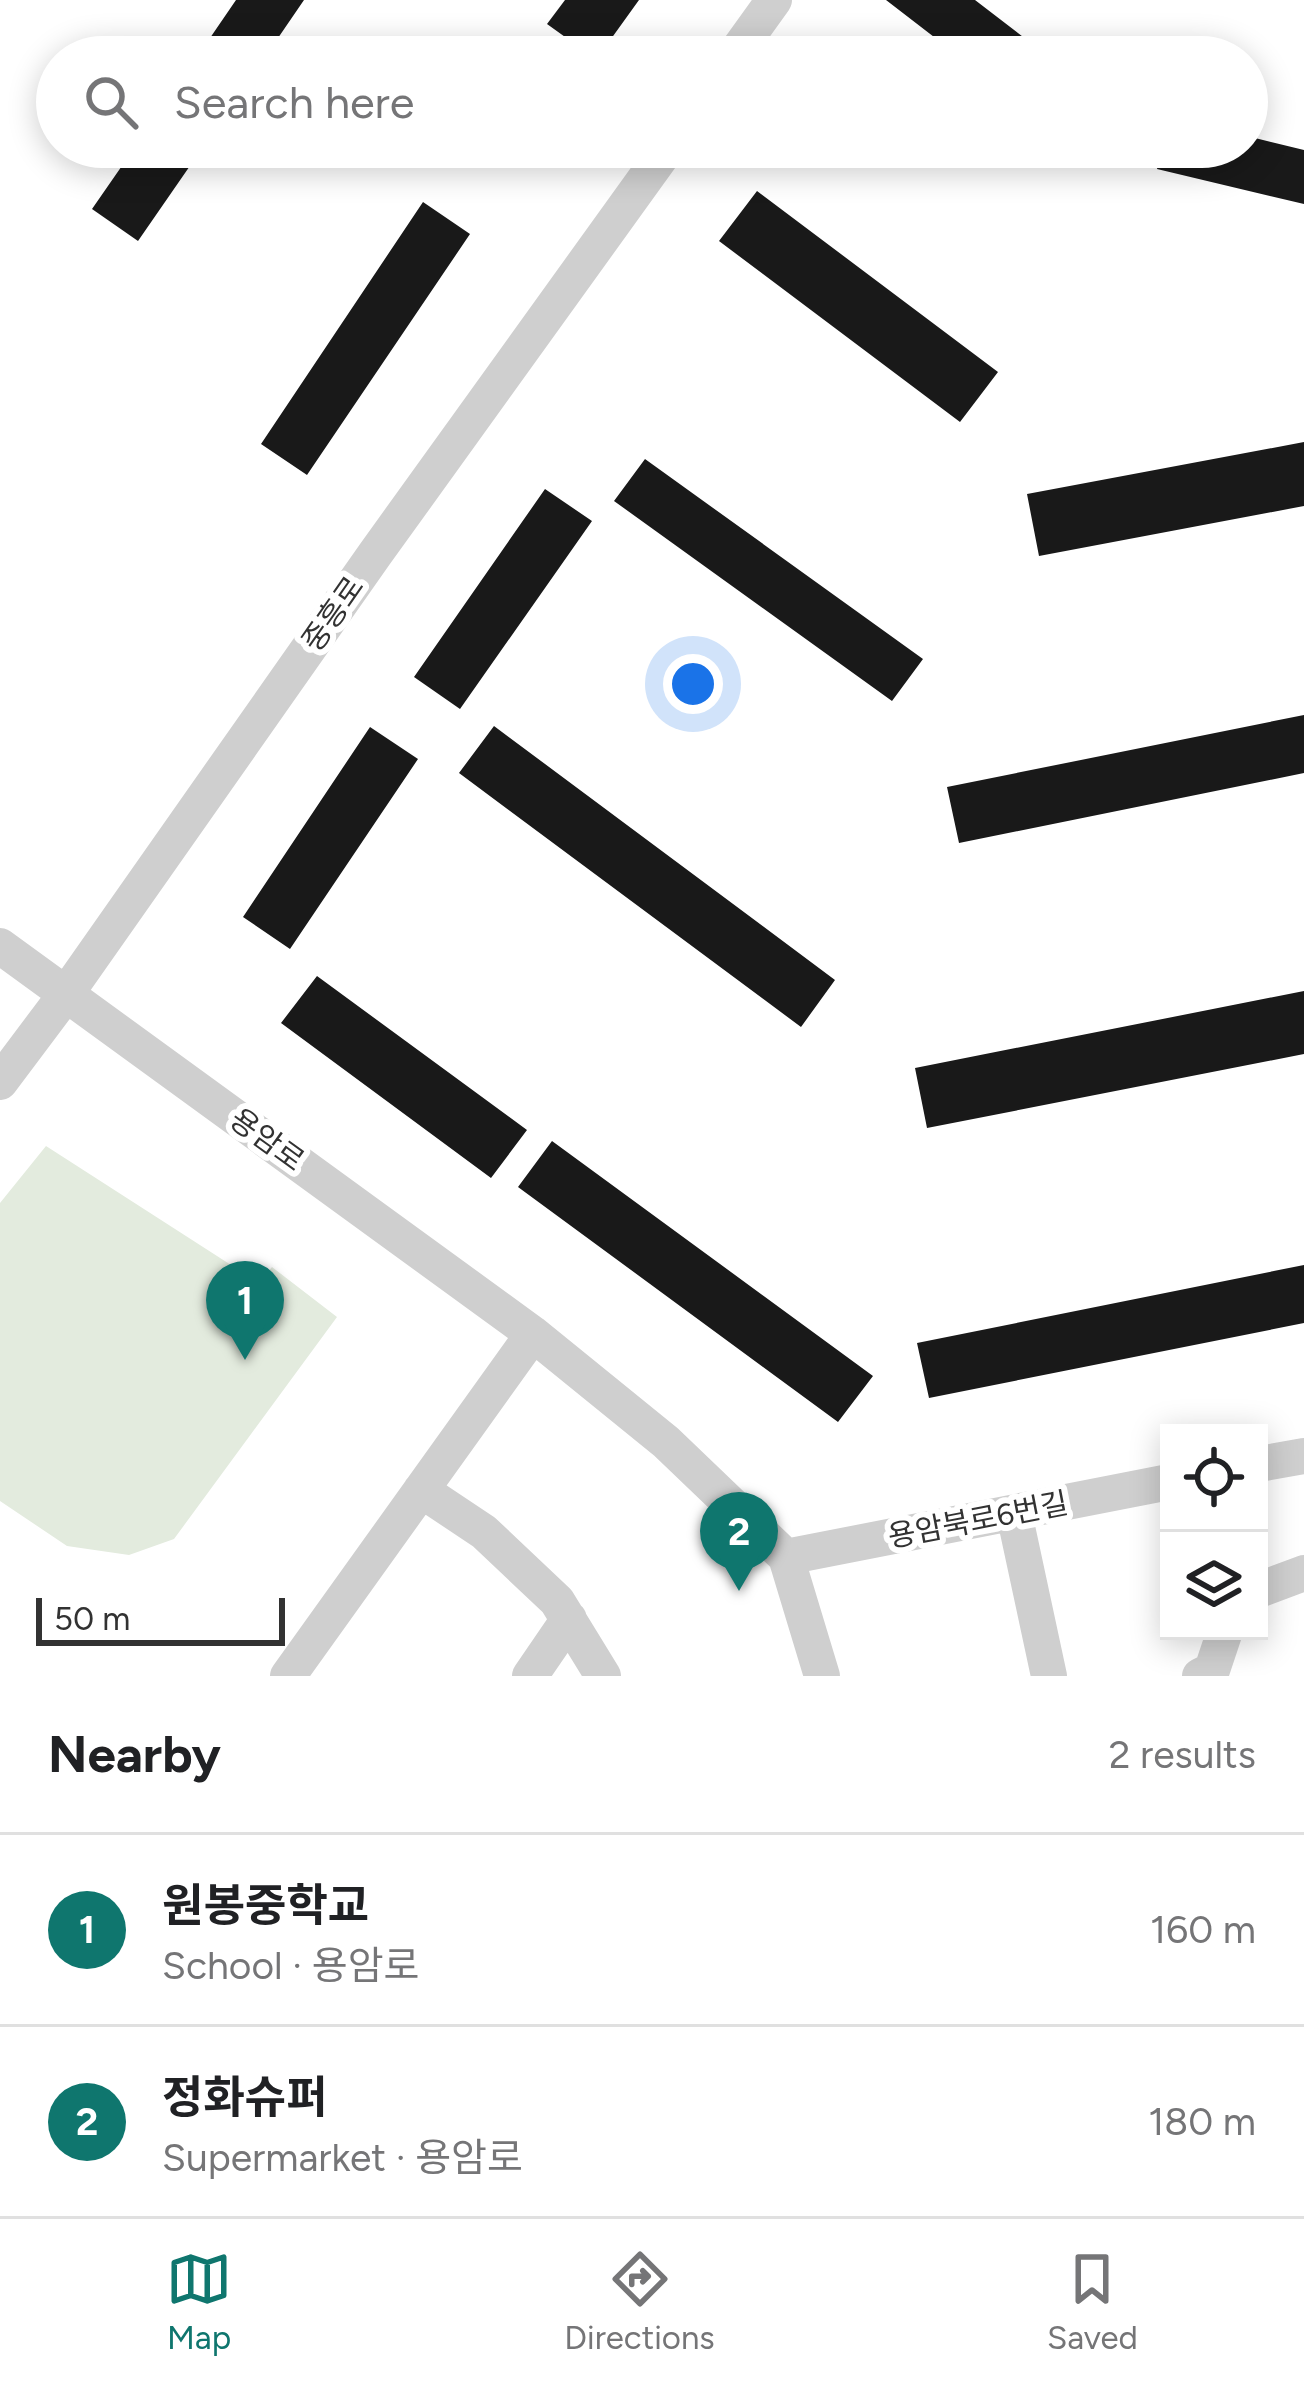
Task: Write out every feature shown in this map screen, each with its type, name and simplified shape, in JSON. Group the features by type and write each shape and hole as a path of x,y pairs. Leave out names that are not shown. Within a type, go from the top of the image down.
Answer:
{"street":[{"path":"748,36 774,0"},
{"name":"중흥로","path":"0,1082 653,168"},
{"name":"용암로","path":"0,946 533,1334 666,1442 786,1556 822,1676"},
{"path":"288,1676 533,1334"},
{"path":"1268,1463 1304,1456"},
{"name":"용암북로6번길","path":"786,1556 1160,1485"},
{"path":"421,1490 484,1532 557,1601 603,1676"},
{"path":"1014,1514 1049,1676"},
{"path":"1268,1587 1304,1573"},
{"path":"530,1676 568,1619"},
{"path":"1200,1676 1212,1670 1222,1640"}],"shaded area":[{"path":"46,1146 259,1283 272,1267 337,1317 174,1539 129,1555 67,1546 0,1501 0,1203"}],"building":[{"path":"236,0 304,0 279,36 211,36"},
{"path":"565,0 639,0 613,36 564,36 547,24"},
{"path":"886,0 975,0 1022,36 933,36"},
{"path":"1268,141 1304,150 1304,204 1157,169 1268,168"},
{"path":"120,168 188,168 138,241 92,209"},
{"path":"757,191 998,372 960,422 719,241"},
{"path":"423,202 470,234 307,475 261,444"},
{"path":"1304,442 1304,506 1039,556 1027,494"},
{"path":"645,459 923,659 892,701 614,501"},
{"path":"545,489 592,521 460,709 414,677"},
{"path":"1304,715 1304,773 959,843 947,787"},
{"path":"494,726 835,980 801,1027 459,773"},
{"path":"370,727 418,759 290,949 243,917"},
{"path":"317,976 527,1130 491,1178 281,1023"},
{"path":"1304,991 1304,1054 927,1128 915,1068"},
{"path":"552,1141 873,1376 838,1422 518,1187"},
{"path":"1304,1265 1304,1323 929,1398 917,1343"}],"place":[{"name":"원봉중학교","path":"245,1360"},
{"name":"정화슈퍼","path":"739,1591"}]}
